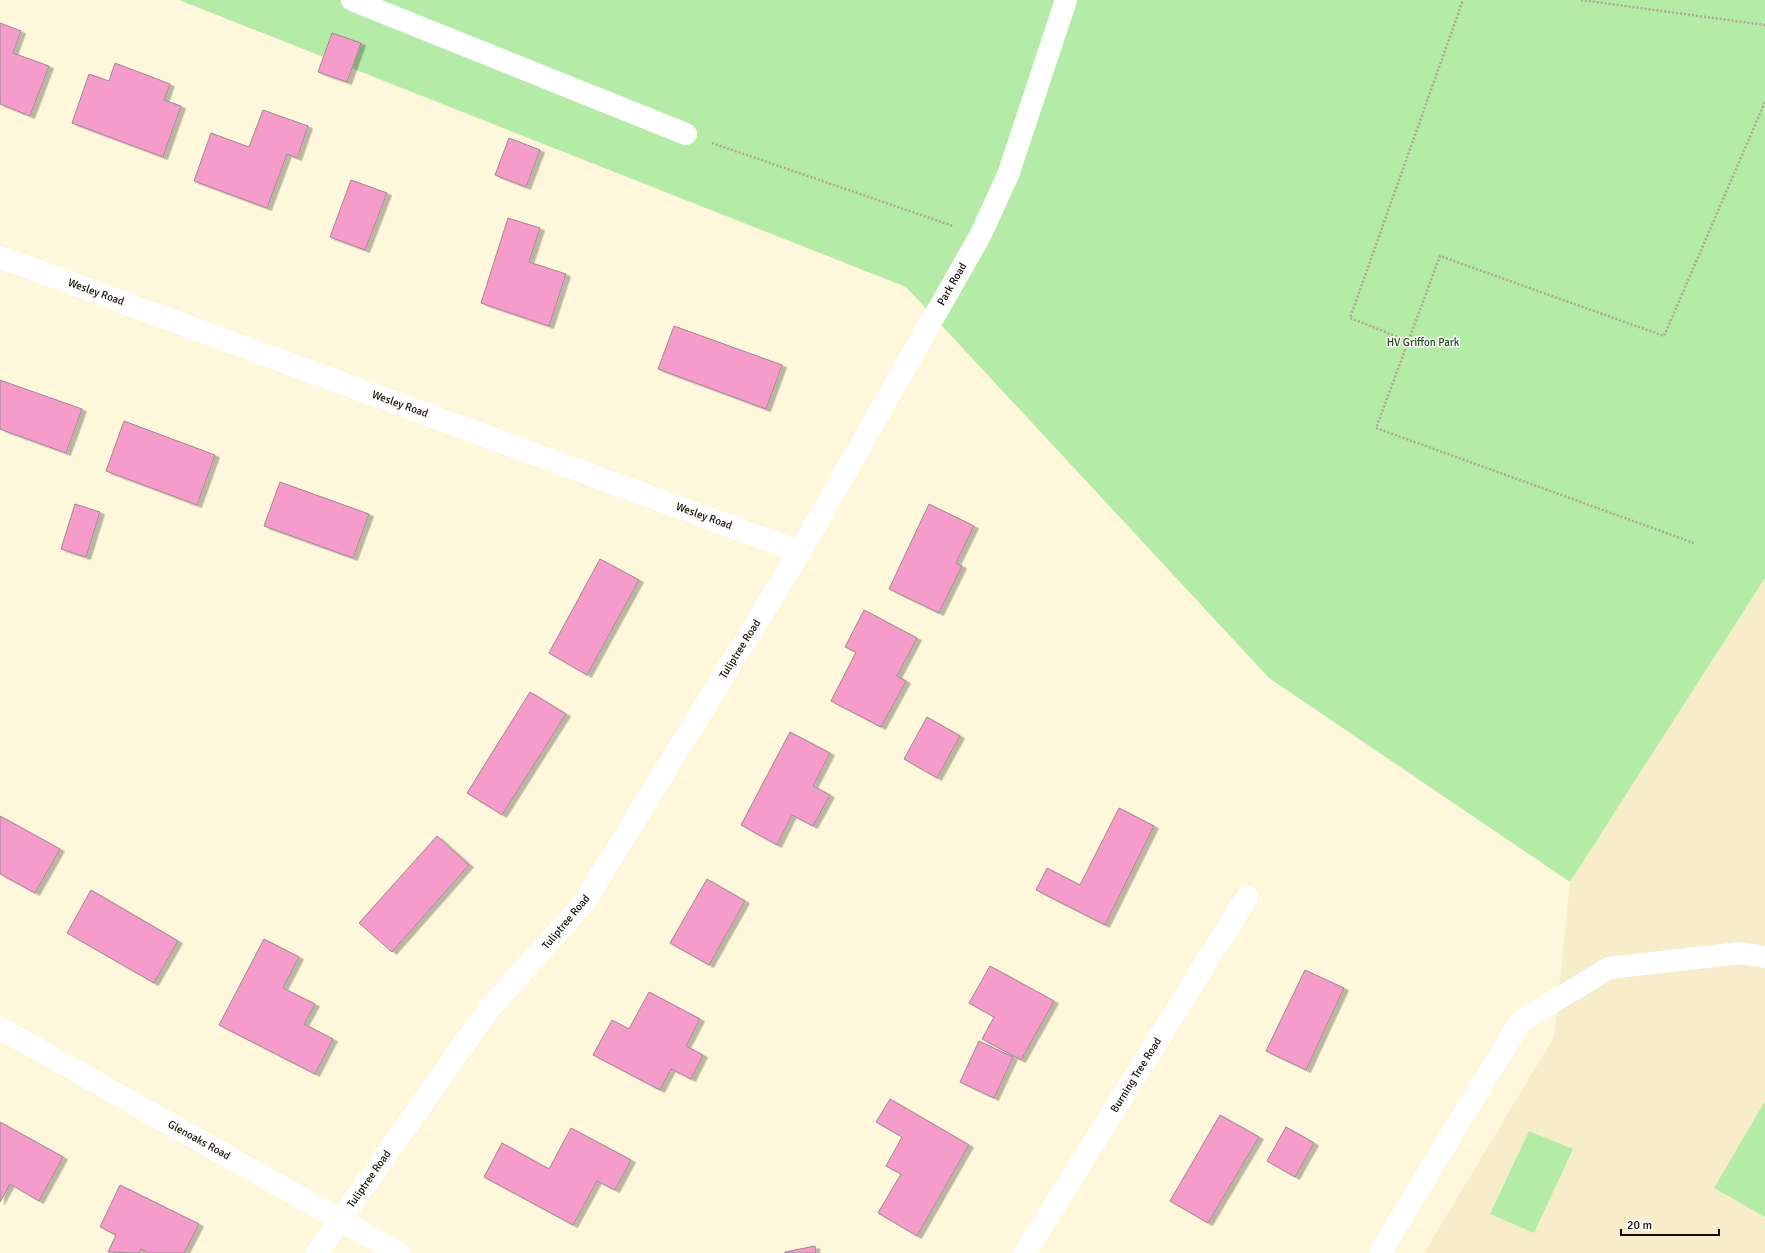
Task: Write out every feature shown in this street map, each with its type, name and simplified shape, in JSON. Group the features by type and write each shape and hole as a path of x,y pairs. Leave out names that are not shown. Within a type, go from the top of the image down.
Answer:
{"street":[{"path":"352,0 686,134"},
{"name":"Park Road","path":"800,552 980,236 1008,175 1066,0"},
{"name":"Wesley Road","path":"0,257 800,552"},
{"name":"Tuliptree Road","path":"317,1253 488,1010 583,904 800,552"},
{"name":"Burning Tree Road","path":"1025,1253 1247,897"},
{"path":"1380,1253 1520,1022 1609,968 1740,953 1765,957"},
{"name":"Glenoaks Road","path":"0,1028 399,1253"}],"path":[{"path":"1408,341 1350,318 1463,0"},
{"path":"1581,0 1765,25"},
{"path":"1694,543 1376,428 1440,256 1664,336 1765,102"},
{"path":"686,134 980,236"}],"shaded area":[{"path":"1765,578 1765,1253 1424,1253 1554,1037 1570,882"}],"green space":[{"name":"HV Griffon Park","path":"179,0 1765,0 1765,578 1570,882 1269,678 906,287"},
{"path":"1765,1101 1765,1217 1714,1188"},
{"path":"1529,1131 1573,1149 1534,1233 1490,1214"}],"building":[{"path":"0,23 21,31 13,53 49,66 30,116 0,104"},
{"path":"332,33 361,43 347,82 318,72"},
{"path":"115,63 170,84 164,100 181,106 163,157 72,123 89,74 109,81"},
{"path":"263,110 308,126 297,158 287,154 267,208 194,181 211,133 249,147"},
{"path":"509,138 540,150 526,187 495,175"},
{"path":"351,180 387,193 365,250 330,237"},
{"path":"508,218 540,228 529,262 566,274 549,326 481,303"},
{"path":"674,326 782,365 766,409 658,369"},
{"path":"0,380 82,409 66,453 0,429"},
{"path":"124,421 215,455 197,505 106,471"},
{"path":"280,482 369,514 353,558 264,526"},
{"path":"75,504 100,512 86,557 61,549"},
{"path":"929,504 974,526 956,563 962,566 939,613 889,589"},
{"path":"600,559 639,580 587,675 549,653"},
{"path":"864,610 917,638 897,676 906,681 881,727 831,701 856,652 845,647"},
{"path":"530,692 566,714 502,815 467,793"},
{"path":"927,717 960,736 937,778 904,759"},
{"path":"790,732 830,753 813,786 830,795 813,826 792,815 777,845 741,825"},
{"path":"1119,808 1154,826 1105,925 1036,890 1047,868 1080,885"},
{"path":"0,816 60,849 35,893 0,874"},
{"path":"437,836 469,865 392,952 359,923"},
{"path":"707,879 745,901 709,965 670,943"},
{"path":"91,890 178,941 154,983 67,933"},
{"path":"264,939 299,957 283,988 315,1004 304,1024 333,1039 315,1074 219,1025"},
{"path":"990,966 1054,1001 1021,1060 982,1039 994,1017 969,1003"},
{"path":"1305,970 1344,988 1306,1070 1266,1051"},
{"path":"649,992 700,1019 686,1046 703,1055 691,1079 671,1069 660,1090 593,1055 612,1020 629,1029"},
{"path":"979,1041 1013,1057 994,1098 960,1082"},
{"path":"890,1099 969,1145 917,1236 878,1213 901,1174 886,1166 902,1137 876,1122"},
{"path":"1220,1115 1259,1137 1208,1223 1170,1201"},
{"path":"0,1122 63,1157 39,1201 10,1184 0,1202"},
{"path":"1286,1127 1314,1143 1295,1177 1267,1161"},
{"path":"571,1128 631,1160 615,1190 597,1181 573,1225 484,1177 502,1143 549,1169"},
{"path":"120,1185 199,1224 184,1253 148,1253 141,1249 139,1253 108,1252 116,1235 100,1227"},
{"path":"815,1246 816,1253 785,1253 785,1252"}]}
